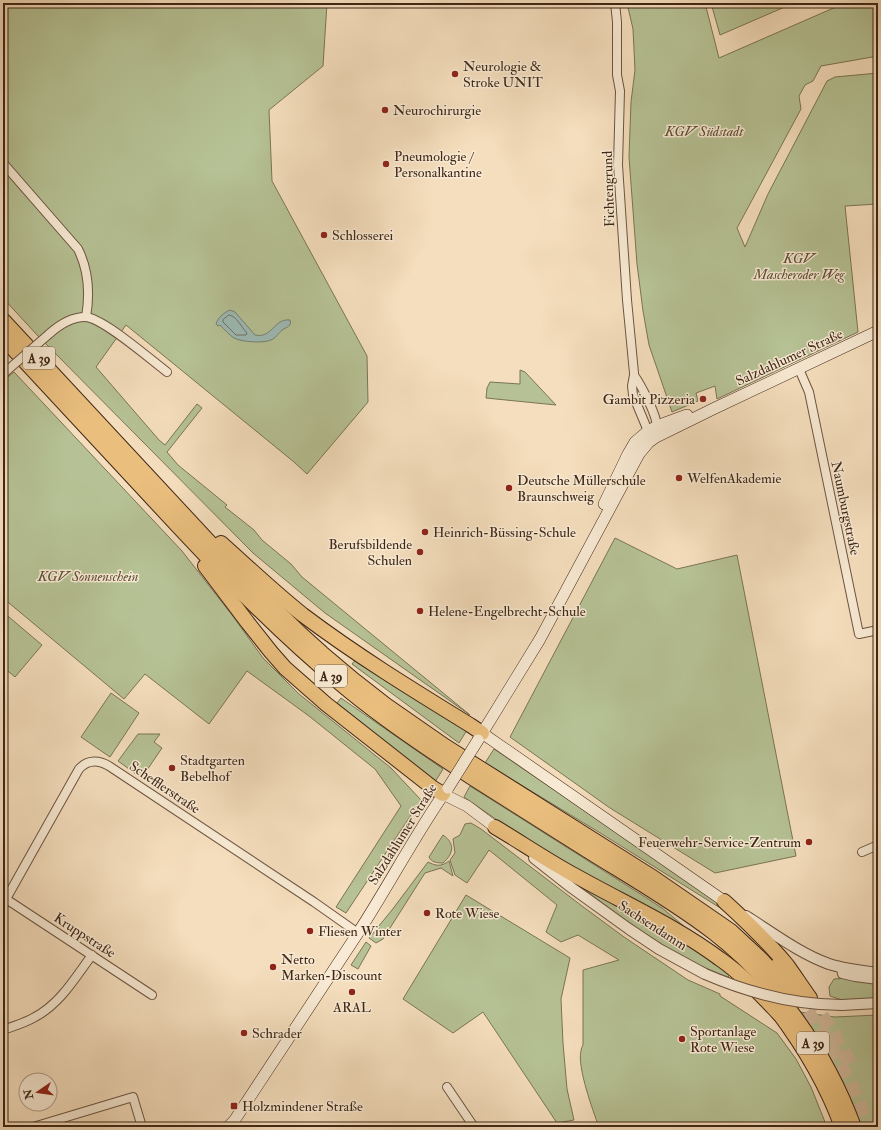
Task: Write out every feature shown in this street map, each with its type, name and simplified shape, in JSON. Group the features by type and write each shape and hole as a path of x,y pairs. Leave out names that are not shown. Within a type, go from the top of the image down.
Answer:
{"highway":[{"name":"A 39","path":"3,320 236,571 302,635 354,680 386,705 445,746 654,878 680,887 731,920 755,941 802,994 787,966 770,946 724,901"},
{"name":"A 39","path":"3,338 253,605 301,651 395,726 444,760 700,923 755,969 775,991 801,1024 835,1082 854,1127"},
{"path":"170,500 197,520 253,573 321,628 384,672 470,725 480,737"},
{"path":"178,526 243,617 270,652 285,668 326,704 433,788 445,791"},
{"path":"495,827 574,875 698,943 747,980 780,1015"},
{"path":"655,893 684,920 742,968 760,987 796,1035 811,1060 825,1086 842,1127"}],"main road":[{"name":"Salzdahlumer Straße","path":"228,1127 375,907 404,856 480,737 540,639 639,454 649,442 654,431 713,409 878,331"},
{"path":"480,737 724,901"},
{"name":"Sachsendamm","path":"445,791 495,827"}],"street":[{"name":"Fichtengrund","path":"615,3 617,22 616,76 620,91 618,166 627,300 634,373"},
{"path":"3,163 78,249 82,256 87,277 88,299 86,317"},
{"path":"3,374 60,324 74,318 86,317 93,318 107,326 167,372"},
{"name":"Naumburgstraße","path":"799,369 809,392 859,634 878,630"},
{"path":"634,375 644,391 654,431 633,395 632,386 634,375"},
{"name":"Schefflerstraße","path":"5,898 80,769 85,764 95,761 109,766 308,898 358,933"},
{"name":"Sachsendamm","path":"495,827 572,888 629,929 659,949 705,974 738,987 774,997 803,1002 842,1005 878,1003"},
{"path":"862,852 878,845"},
{"name":"Kruppstraße","path":"5,898 152,995"},
{"path":"724,901 798,949 818,959 841,968 878,973"},
{"path":"3,1030 36,1017 50,1007 64,994 92,955"},
{"path":"841,968 842,974 878,980"},
{"path":"447,1087 474,1127"},
{"path":"34,1127 133,1097 142,1127"}],"green space":[{"path":"3,3 327,3 323,66 269,110 272,181 367,356 368,402 307,474 126,325 96,367 165,445 197,404 202,408 167,452 178,465 227,505 225,507 254,530 262,540 291,564 302,577 470,715 325,613 253,553 38,336 3,298"},
{"path":"627,3 705,3 719,58 845,3 878,3 878,56 821,66 813,81 805,85 799,96 801,109 737,228 745,247 768,194 827,81 835,77 878,73 878,204 845,206 858,332 717,399 715,386 696,393 698,401 672,412 649,345 637,264 629,157 631,102 635,70 633,29"},
{"path":"711,3 794,3 720,35"},
{"path":"520,370 525,372 556,405 486,398 487,388 490,382 520,384"},
{"name":"KGV Sonnenschein","path":"14,372 182,551 232,615 263,658 299,694 391,768 421,800 346,913 336,907 401,806 375,769 309,716 247,671 209,724 145,674 124,699 3,598 3,381"},
{"path":"615,538 677,569 737,555 796,856 715,873 610,808 510,737"},
{"path":"3,612 42,645 15,677 3,667"},
{"path":"356,659 467,730 459,743 352,664"},
{"path":"111,693 139,713 110,757 81,737"},
{"path":"341,698 443,769 435,782 337,703"},
{"path":"138,734 160,734 154,742 162,748 143,776 140,777 118,761"},
{"path":"494,749 676,873 714,900 730,914 485,763"},
{"path":"470,786 662,908 691,932 536,847 464,797"},
{"name":"Sportanlage Rote Wiese","path":"471,823 624,937 688,980 720,994 720,996 777,1033 796,1059 811,1087 827,1127 599,1127 586,1089 580,1058 583,1045 583,970 619,960 578,935 561,942 546,932 557,905 489,850 467,883 455,875 450,860 455,853 453,839 460,835 465,824"},
{"path":"443,835 450,842 452,849 451,853 443,863 433,861 429,857"},
{"path":"449,861 453,876 441,868 425,873 383,939 376,943 369,938 428,862 438,865"},
{"path":"564,874 671,933 731,974 728,977 706,968 663,945 642,932"},
{"path":"466,895 570,958 561,999 567,1089 574,1120 557,1123 483,1012 453,1033 403,999"},
{"path":"366,942 371,946 358,969 351,965"},
{"path":"847,978 878,983 878,999 842,1000 830,996 829,987 834,979"},
{"path":"799,1012 835,1017 878,1015 878,1127 859,1127"}],"water":[{"path":"230,310 235,312 255,335 265,334 280,322 285,320 290,320 290,324 270,341 242,341 234,338 220,325 218,326 216,324 221,316"}],"tunnel":[{"path":"794,995 815,1022 831,1047 851,1086 868,1127"},
{"path":"810,998 833,1033 853,1069"}],"place":[{"name":"Neurologie & Stroke UNIT","path":"455,74"},
{"name":"Neurochirurgie","path":"385,110"},
{"name":"Pneumologie / Personalkantine","path":"386,164"},
{"name":"Schlosserei","path":"324,235"},
{"name":"Gambit Pizzeria","path":"703,399"},
{"name":"WelfenAkademie","path":"679,478"},
{"name":"Deutsche Müllerschule Braunschweig","path":"509,488"},
{"name":"Heinrich-Büssing-Schule","path":"425,532"},
{"name":"Berufsbildende Schulen","path":"420,552"},
{"name":"Helene-Engelbrecht-Schule","path":"420,611"},
{"name":"Stadtgarten Bebelhof","path":"172,768"},
{"name":"Feuerwehr-Service-Zentrum","path":"809,842"},
{"name":"Rote Wiese","path":"427,913"},
{"name":"Fliesen Winter","path":"310,931"},
{"name":"Netto Marken-Discount","path":"273,967"},
{"name":"ARAL","path":"352,992"},
{"name":"Schrader","path":"244,1033"},
{"name":"Sportanlage Rote Wiese","path":"682,1039"},
{"name":"Holzmindener Straße","path":"234,1106"}],"park label":[{"name":"KGV Südstadt","path":"704,131"},
{"name":"KGV Mascheroder Weg","path":"799,266"}]}
